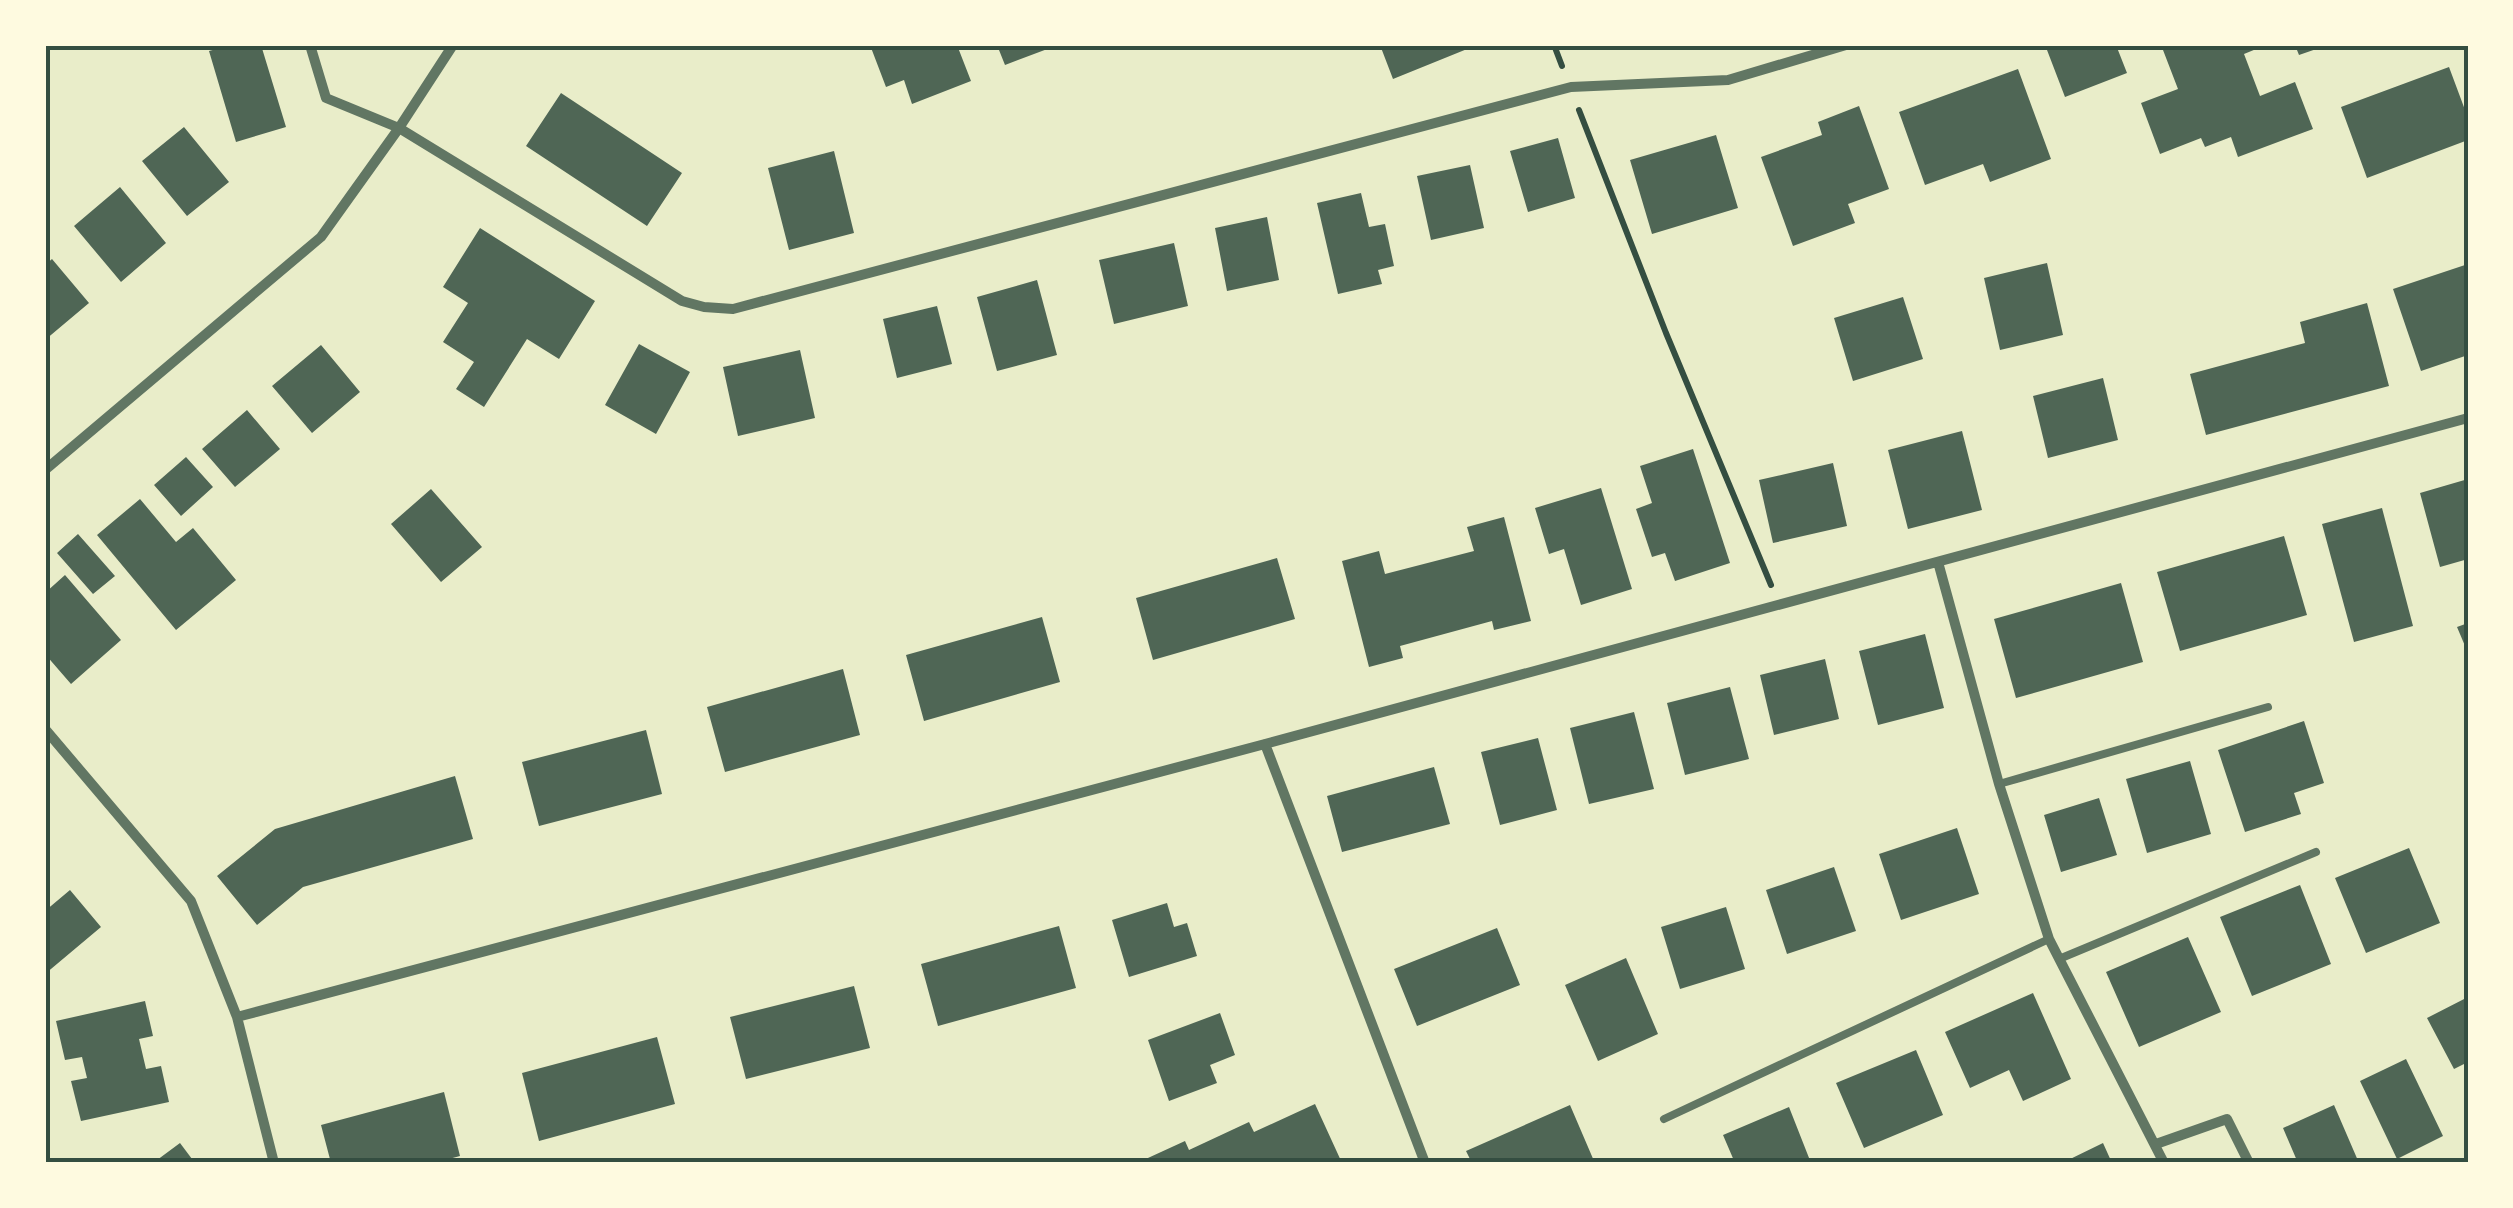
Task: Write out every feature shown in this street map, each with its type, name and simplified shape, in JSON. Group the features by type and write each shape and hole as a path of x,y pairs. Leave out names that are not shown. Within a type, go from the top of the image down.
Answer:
{"street":[{"path":"310,45 326,98 399,128 682,301 733,309 1571,87 1728,80 1846,45"},
{"path":"45,470 322,237 453,45"},
{"path":"237,1017 2468,418"},
{"path":"1938,562 1999,784 2049,940 2164,1163"},
{"path":"45,729 191,901 237,1017 274,1163"},
{"path":"1265,744 1425,1163"},
{"path":"2156,1144 2227,1119 2248,1163"}],"lane":[{"path":"1999,784 2268,707"},
{"path":"2059,959 2316,852"},
{"path":"1664,1119 2049,940"}],"path":[{"path":"1554,45 1666,333 1779,605"}],"building":[{"path":"231,45 261,45 286,127 236,142 209,51"},
{"path":"870,45 957,45 971,81 912,104 904,80 886,87"},
{"path":"997,45 1058,45 1005,65"},
{"path":"1380,45 1477,45 1393,79"},
{"path":"2058,45 2116,45 2127,73 2065,97 2047,50"},
{"path":"2177,45 2266,45 2244,54 2260,96 2295,82 2313,129 2238,157 2231,137 2205,147 2201,138 2160,154 2141,103 2178,89 2163,50"},
{"path":"2295,45 2325,45 2325,46 2299,55"},
{"path":"2449,67 2468,118 2468,140 2367,178 2341,107"},
{"path":"2018,69 2051,159 1990,182 1983,164 1925,185 1899,112"},
{"path":"561,93 682,173 647,226 526,146"},
{"path":"1859,106 1889,189 1848,204 1855,223 1793,246 1761,157 1822,135 1818,122"},
{"path":"184,127 229,182 187,216 142,161"},
{"path":"1716,135 1738,208 1652,234 1630,160"},
{"path":"1558,138 1575,198 1528,212 1510,151"},
{"path":"834,151 854,233 789,250 768,168"},
{"path":"1470,165 1484,228 1431,240 1417,176"},
{"path":"120,187 166,243 121,282 74,226"},
{"path":"1361,193 1369,227 1385,224 1394,266 1378,270 1382,284 1338,294 1317,203"},
{"path":"1267,217 1279,280 1227,291 1215,228"},
{"path":"480,228 595,301 559,359 527,339 484,407 456,389 474,362 443,342 468,303 443,287"},
{"path":"1174,243 1188,306 1114,324 1099,260"},
{"path":"52,259 89,303 45,340 45,265"},
{"path":"2047,263 2063,335 2000,350 1984,278"},
{"path":"2468,264 2468,355 2421,371 2393,289"},
{"path":"1037,280 1057,355 997,371 977,297"},
{"path":"1903,297 1923,359 1853,381 1834,318"},
{"path":"2367,303 2389,386 2206,435 2190,374 2305,343 2300,322"},
{"path":"937,306 952,364 897,378 883,319"},
{"path":"639,344 690,372 656,434 605,405"},
{"path":"321,345 360,392 312,433 272,386"},
{"path":"800,350 815,418 738,436 723,367"},
{"path":"2103,378 2118,440 2048,458 2033,396"},
{"path":"247,410 280,449 235,487 202,449"},
{"path":"1962,431 1982,510 1908,529 1888,450"},
{"path":"1693,449 1730,563 1675,581 1665,553 1652,557 1636,509 1652,503 1640,466"},
{"path":"186,457 213,487 181,516 154,485"},
{"path":"1833,463 1847,526 1773,543 1759,480"},
{"path":"2468,479 2468,559 2440,567 2420,493"},
{"path":"1601,488 1632,589 1581,605 1564,549 1549,554 1535,508"},
{"path":"431,489 482,547 441,582 391,524"},
{"path":"140,499 176,542 193,528 236,580 176,630 97,535"},
{"path":"2382,508 2413,626 2354,642 2322,524"},
{"path":"1504,517 1531,621 1494,630 1492,621 1400,646 1403,658 1369,667 1342,561 1379,551 1385,574 1474,551 1467,527"},
{"path":"78,534 115,576 93,594 57,553"},
{"path":"2284,536 2307,615 2180,651 2157,572"},
{"path":"1277,558 1295,619 1153,660 1136,598"},
{"path":"65,575 121,640 71,684 45,654 45,593"},
{"path":"2121,583 2143,662 2016,698 1994,619"},
{"path":"1042,617 1060,682 924,721 906,655"},
{"path":"2468,623 2468,653 2457,627"},
{"path":"1925,634 1944,708 1878,725 1859,651"},
{"path":"1825,659 1839,719 1774,735 1760,675"},
{"path":"843,669 860,735 725,772 707,707"},
{"path":"1730,687 1749,759 1685,775 1667,703"},
{"path":"1634,712 1654,789 1589,804 1570,728"},
{"path":"2304,721 2324,783 2294,793 2301,814 2245,832 2218,750"},
{"path":"646,730 662,794 539,826 522,762"},
{"path":"1538,738 1557,810 1500,825 1481,752"},
{"path":"2190,761 2211,834 2147,853 2126,779"},
{"path":"1434,767 1450,824 1342,852 1327,796"},
{"path":"455,776 473,839 303,887 257,925 217,876 275,829"},
{"path":"2099,798 2117,855 2061,872 2044,815"},
{"path":"1957,828 1979,894 1901,920 1879,854"},
{"path":"2409,848 2440,923 2366,953 2335,878"},
{"path":"1834,867 1856,931 1787,954 1766,890"},
{"path":"2300,885 2331,964 2252,996 2220,917"},
{"path":"70,890 101,927 45,974 45,911"},
{"path":"1167,903 1174,927 1187,923 1197,956 1129,977 1112,920"},
{"path":"1726,907 1745,969 1680,989 1661,927"},
{"path":"1059,926 1076,988 938,1026 921,964"},
{"path":"1497,928 1520,985 1417,1026 1394,969"},
{"path":"2188,937 2221,1012 2139,1047 2106,972"},
{"path":"1626,958 1658,1034 1598,1061 1565,985"},
{"path":"854,986 870,1048 746,1079 730,1017"},
{"path":"2033,993 2071,1079 2023,1101 2009,1070 1970,1088 1945,1032"},
{"path":"2468,997 2468,1062 2454,1069 2427,1018"},
{"path":"145,1001 153,1036 139,1039 146,1069 161,1066 169,1102 81,1121 71,1081 87,1078 82,1057 65,1060 56,1021"},
{"path":"1220,1013 1235,1055 1210,1065 1217,1083 1169,1101 1148,1040"},
{"path":"657,1037 675,1104 539,1141 522,1073"},
{"path":"1916,1050 1943,1115 1864,1148 1836,1083"},
{"path":"2406,1059 2443,1136 2397,1159 2360,1081"},
{"path":"444,1092 460,1156 434,1163 331,1163 321,1125"},
{"path":"1315,1104 1342,1163 1137,1163 1185,1141 1189,1150 1249,1122 1254,1132"},
{"path":"1570,1105 1594,1161 1472,1163 1466,1151"},
{"path":"2334,1105 2359,1163 2298,1163 2283,1128"},
{"path":"1789,1107 1811,1163 1735,1163 1723,1135"},
{"path":"180,1143 195,1163 153,1163"},
{"path":"2103,1143 2112,1163 2062,1163"}]}
